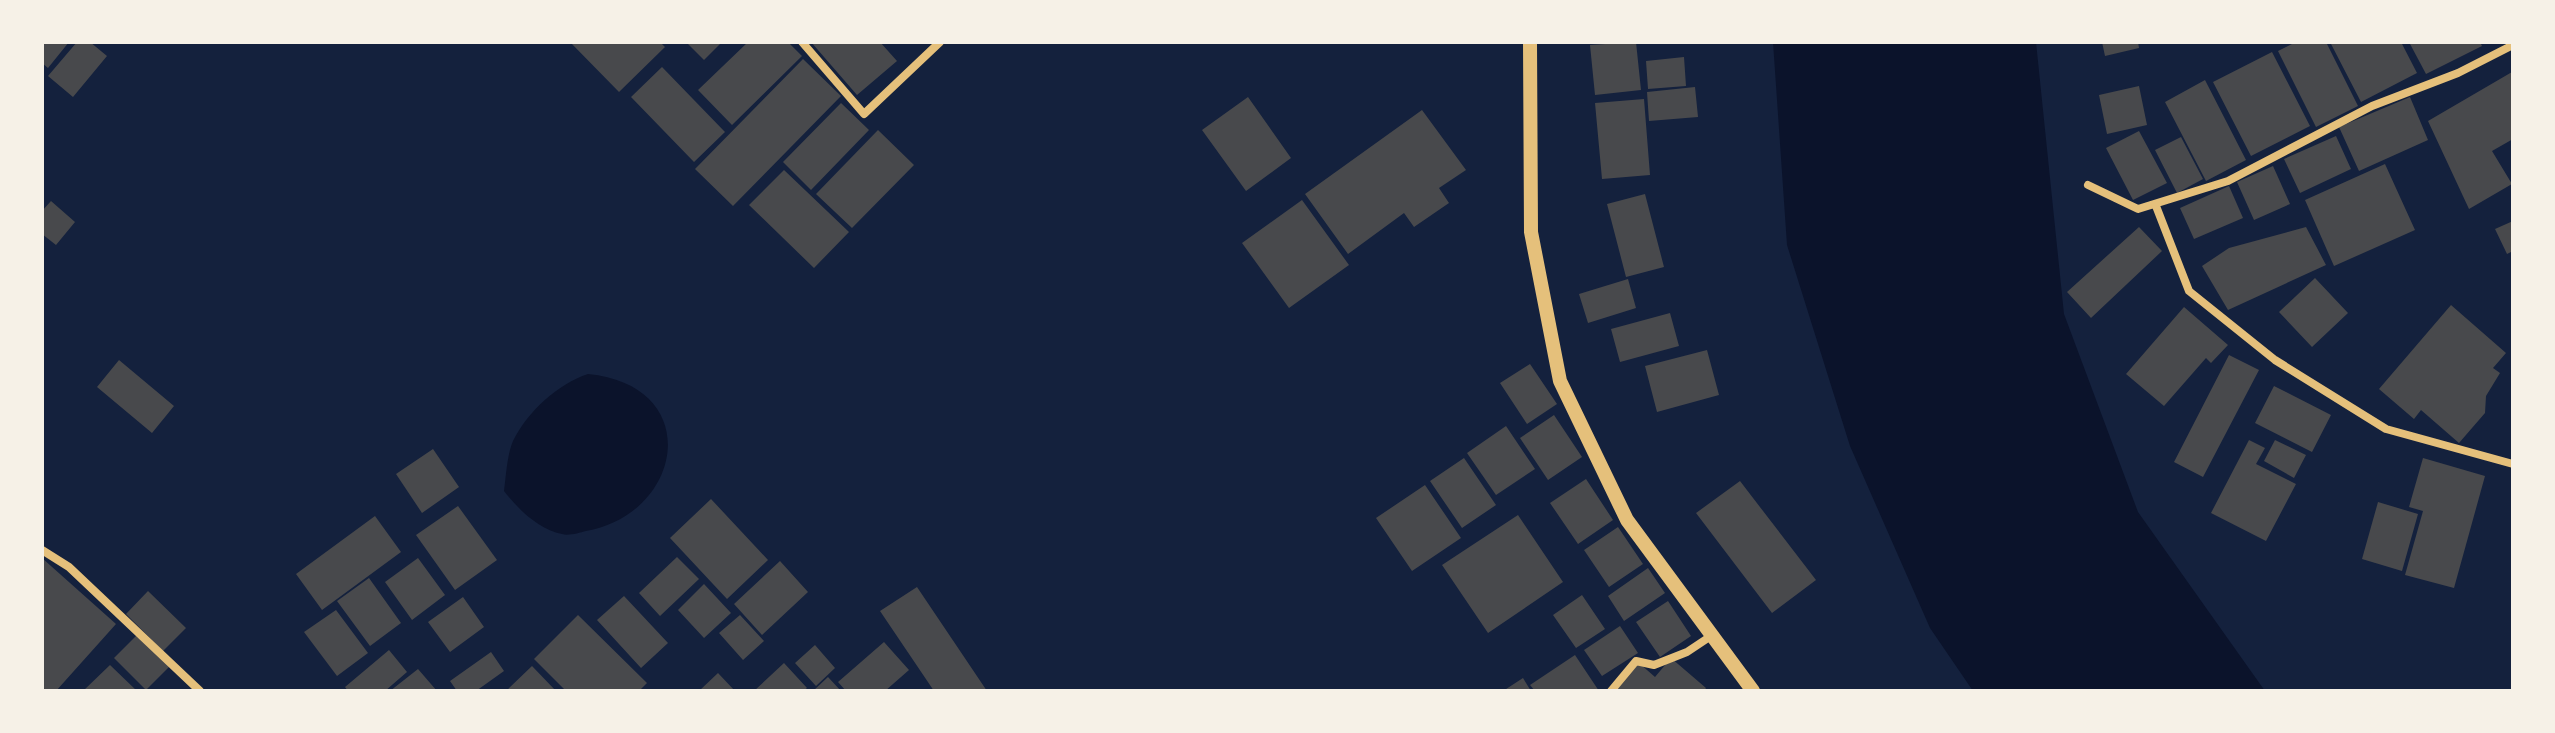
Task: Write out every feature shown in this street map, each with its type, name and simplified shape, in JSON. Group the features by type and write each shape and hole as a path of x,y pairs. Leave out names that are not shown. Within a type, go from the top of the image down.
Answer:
{"street":[{"path":"802,42 864,114 940,42"},
{"path":"1530,42 1531,232 1560,381 1627,520 1753,691"},
{"path":"2088,185 2138,209 2156,206 2228,181 2372,106 2458,73 2513,45"},
{"path":"2156,206 2189,291 2275,360 2386,429 2513,464"},
{"path":"42,550 69,567 200,691"},
{"path":"1611,691 1636,661 1654,665 1687,652 1711,636"}],"water":[{"path":"1773,42 2036,42 2064,314 2138,512 2265,691 1973,691 1930,628 1850,446 1787,245"},
{"path":"588,374 626,383 651,401 665,424 668,451 660,477 644,501 619,520 564,535 537,523 504,491 507,466 513,441 535,409 566,384"}],"building":[{"path":"42,42 69,42 48,68 42,63"},
{"path":"77,42 90,42 107,56 73,97 48,76"},
{"path":"570,42 660,42 665,47 619,92"},
{"path":"686,42 722,42 704,60"},
{"path":"748,42 788,42 802,56 732,125 698,90"},
{"path":"811,42 880,42 897,61 857,95"},
{"path":"1636,42 1641,90 1595,95 1590,45"},
{"path":"2102,42 2138,42 2139,48 2105,56"},
{"path":"2296,42 2326,42 2358,106 2316,127 2278,51"},
{"path":"2330,42 2401,42 2417,73 2361,102"},
{"path":"2409,42 2480,42 2482,46 2426,74"},
{"path":"2272,52 2310,126 2251,156 2213,82"},
{"path":"1684,57 1686,86 1648,89 1646,61"},
{"path":"803,59 841,96 733,206 695,169"},
{"path":"662,67 725,132 694,162 631,97"},
{"path":"2512,72 2513,139 2492,151 2512,184 2469,209 2428,121"},
{"path":"2205,80 2246,160 2206,181 2165,102"},
{"path":"2139,86 2147,125 2107,134 2099,95"},
{"path":"1695,87 1698,117 1649,121 1647,92"},
{"path":"1248,97 1291,158 1246,191 1202,130"},
{"path":"2410,97 2428,140 2359,171 2339,127"},
{"path":"1644,99 1650,175 1602,179 1595,103"},
{"path":"841,103 869,130 811,190 783,162"},
{"path":"1422,110 1466,170 1439,188 1449,203 1414,227 1404,213 1348,254 1305,194"},
{"path":"878,130 914,165 852,228 816,194"},
{"path":"2139,131 2167,183 2133,200 2106,148"},
{"path":"2336,136 2351,169 2300,193 2284,159"},
{"path":"2181,137 2203,179 2177,193 2155,150"},
{"path":"2385,164 2415,230 2334,266 2305,200"},
{"path":"2273,166 2290,204 2254,220 2237,182"},
{"path":"784,170 849,232 814,268 749,205"},
{"path":"2229,186 2243,218 2194,239 2180,208"},
{"path":"1645,194 1664,267 1626,277 1607,204"},
{"path":"1302,200 1349,265 1289,308 1242,243"},
{"path":"51,201 75,222 56,245 42,234 42,211"},
{"path":"2513,221 2513,251 2507,254 2495,229"},
{"path":"2139,227 2162,251 2091,318 2067,292"},
{"path":"2306,227 2326,265 2228,310 2202,266 2229,248"},
{"path":"2315,278 2348,313 2312,347 2279,312"},
{"path":"1628,279 1636,308 1588,323 1579,294"},
{"path":"2451,305 2506,353 2493,368 2500,373 2486,396 2485,413 2459,443 2421,410 2414,419 2379,389"},
{"path":"2184,307 2228,345 2211,363 2206,358 2164,406 2126,374"},
{"path":"1670,313 1679,346 1620,362 1611,329"},
{"path":"1707,350 1719,395 1657,412 1645,366"},
{"path":"2229,355 2259,370 2203,477 2174,462"},
{"path":"119,360 174,406 152,433 97,387"},
{"path":"1530,364 1557,404 1527,424 1500,383"},
{"path":"2274,386 2331,415 2312,452 2255,423"},
{"path":"1554,415 1582,457 1548,480 1520,438"},
{"path":"1506,426 1535,469 1496,495 1467,453"},
{"path":"2249,440 2265,448 2256,464 2296,484 2266,541 2211,513"},
{"path":"2275,440 2306,455 2294,478 2264,461"},
{"path":"433,449 459,487 422,513 396,474"},
{"path":"1464,458 1496,505 1462,528 1430,481"},
{"path":"2423,458 2485,476 2454,588 2405,575 2423,511 2409,507"},
{"path":"1586,479 1613,520 1578,544 1550,503"},
{"path":"1740,481 1816,580 1772,613 1696,513"},
{"path":"1425,485 1461,538 1412,571 1376,518"},
{"path":"711,499 768,560 727,599 670,538"},
{"path":"2378,502 2418,514 2402,571 2362,559"},
{"path":"458,506 497,560 455,590 416,535"},
{"path":"1518,515 1563,582 1488,633 1442,565"},
{"path":"375,516 401,552 322,610 296,574"},
{"path":"1618,527 1643,564 1609,587 1584,550"},
{"path":"677,557 699,579 660,616 639,593"},
{"path":"42,558 116,624 56,691 42,691"},
{"path":"418,558 445,595 412,620 385,582"},
{"path":"780,561 808,592 762,635 734,604"},
{"path":"1648,568 1665,593 1624,621 1608,596"},
{"path":"369,578 401,623 370,646 337,601"},
{"path":"704,584 731,613 704,638 678,610"},
{"path":"917,587 987,691 934,691 880,611"},
{"path":"148,591 186,628 163,651 126,614"},
{"path":"1582,595 1605,629 1576,648 1553,615"},
{"path":"624,596 668,643 641,668 597,620"},
{"path":"463,597 484,627 450,652 428,622"},
{"path":"1668,601 1691,636 1660,657 1636,622"},
{"path":"336,610 368,653 337,676 304,632"},
{"path":"578,615 647,683 639,691 566,691 534,659"},
{"path":"740,615 764,641 743,660 719,633"},
{"path":"1620,626 1638,653 1602,676 1584,650"},
{"path":"137,635 170,666 146,690 114,658"},
{"path":"884,642 909,670 885,691 846,691 838,682"},
{"path":"815,645 835,668 816,686 795,663"},
{"path":"389,650 407,672 385,691 348,691 345,687"},
{"path":"491,652 504,671 476,691 457,691 450,681"},
{"path":"1575,655 1599,691 1535,691 1530,685"},
{"path":"1671,658 1706,688 1704,691 1614,691 1639,663 1655,677"},
{"path":"784,663 807,688 803,691 754,691"},
{"path":"110,665 137,691 83,691"},
{"path":"532,666 556,691 506,691"},
{"path":"418,669 437,691 390,691"},
{"path":"718,673 735,691 699,691"},
{"path":"828,677 841,691 813,691"},
{"path":"1523,678 1531,691 1503,691"}]}
